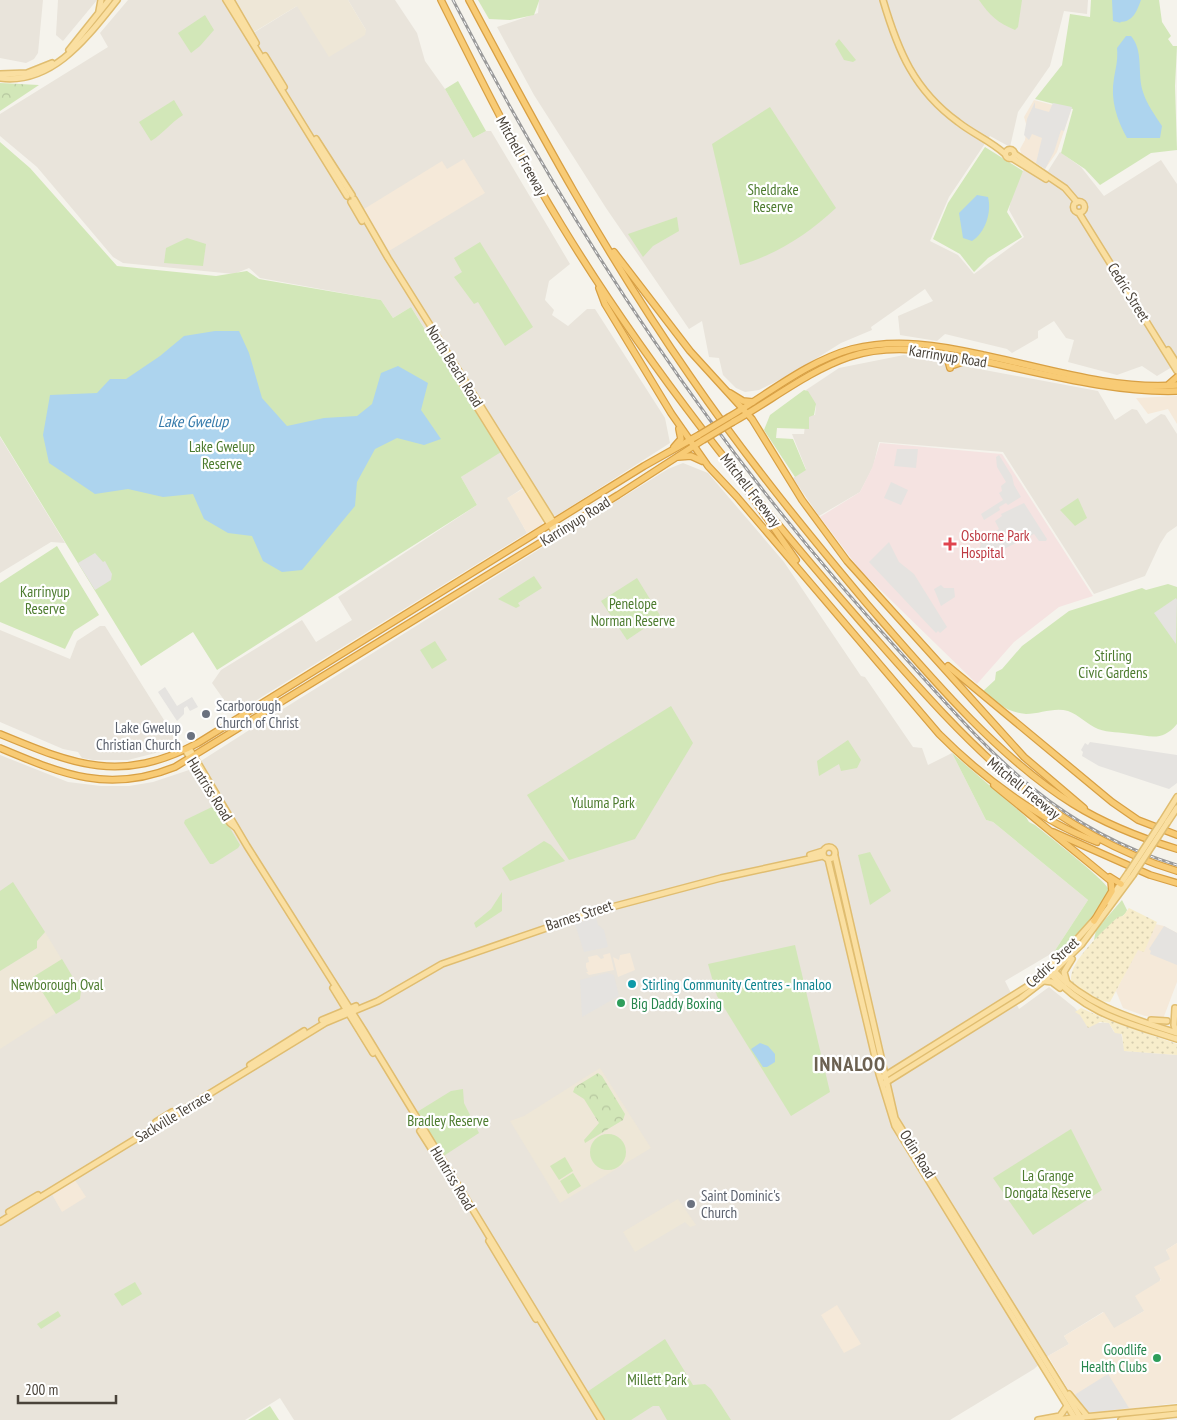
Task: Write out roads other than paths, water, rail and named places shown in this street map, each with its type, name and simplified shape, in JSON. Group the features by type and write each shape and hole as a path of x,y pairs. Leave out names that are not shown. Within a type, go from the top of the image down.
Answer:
{"highway":[{"name":"Mitchell Freeway","path":"441,0 530,171 593,275 671,386 737,473 837,595 973,745 999,770 1043,806 1072,825 1118,849 1177,871"},
{"name":"Mitchell Freeway","path":"469,0 599,233 664,337 712,407 787,507 855,589 902,644 986,734 1041,782 1096,817 1142,837 1177,849"},
{"path":"599,233 690,351 741,409 748,414 802,500 847,561 1024,757 1096,817"},
{"path":"593,275 605,304 671,413 708,466 737,496 939,734 1037,822 1110,881 1112,891 1094,921"},
{"name":"Karrinyup Road","path":"0,734 59,758 94,766 145,764 187,749 644,466 691,443 731,419 741,409 831,357 865,346 903,343 934,345 1122,384 1177,385"},
{"name":"Karrinyup Road","path":"731,419 748,414 818,372 849,357 899,348 946,353 1125,389 1150,392 1177,391"},
{"path":"946,353 952,366 960,361 972,359"},
{"path":"831,357 834,361 849,357"},
{"path":"1162,386 1173,382 1177,377"},
{"path":"721,385 743,402 753,402"},
{"path":"758,428 756,414 773,399"},
{"path":"660,457 681,439 680,430 671,413"},
{"name":"Karrinyup Road","path":"0,748 60,772 83,778 106,780 149,775 168,770 193,758 649,475 691,443"},
{"path":"675,457 694,457 708,466"},
{"path":"644,466 649,475"},
{"path":"737,473 763,515 829,604"},
{"path":"933,654 1112,802 1138,820 1177,835"},
{"path":"269,699 274,708"},
{"path":"963,756 1040,814 1082,836 1118,849"},
{"path":"1037,822 1052,832 1103,856 1155,877 1177,883"},
{"path":"1099,871 1124,884"}],"main road":[{"path":"97,16 102,0"},
{"path":"0,76 27,73 51,64 69,50 109,0"},
{"path":"0,76 32,75 54,66 72,51 117,0"},
{"name":"North Beach Road","path":"226,0 351,198"},
{"name":"North Beach Road","path":"231,0 386,256 557,532"},
{"name":"Cedric Street","path":"883,0 894,36 909,68 930,98 960,124 1007,152 1012,150 1014,156 1064,188 1076,203 1084,204 1081,211"},
{"name":"Cedric Street","path":"1076,203 1075,210 1081,211 1177,364"},
{"name":"Cedric Street","path":"1081,211 1177,372"},
{"name":"Huntriss Road","path":"187,749 230,823 235,827 600,1420"},
{"name":"Cedric Street","path":"884,1084 1022,998 1044,981 1131,875 1177,798"},
{"name":"Cedric Street","path":"1164,822 1177,808"},
{"path":"826,848 832,848 834,856 825,856 826,848"},
{"name":"Odin Road","path":"825,856 897,1130 1067,1406 1080,1418"},
{"name":"Barnes Street","path":"348,1010 368,1006 442,964 561,923 608,908 721,878 825,856"},
{"name":"Barnes Street","path":"348,1010 377,998 442,962 560,920 608,905 825,856"},
{"name":"Odin Road","path":"834,856 881,1061 882,1077"},
{"name":"Cedric Street","path":"882,1077 1051,971 1081,945 1124,884"},
{"path":"1068,986 1064,972 1078,953 1081,945"},
{"path":"1051,971 1068,986 1094,1003 1177,1032"},
{"path":"1051,971 1073,996"},
{"path":"1044,981 1052,982 1101,1013 1177,1039"},
{"path":"356,1020 368,1006"},
{"path":"1176,1008 1174,1025 1177,1032"},
{"name":"Huntriss Road","path":"348,1010 356,1020 600,1420"},
{"name":"Sackville Terrace","path":"0,1218 324,1019 348,1010"},
{"name":"Sackville Terrace","path":"0,1222 348,1010"},
{"path":"1143,1021 1167,1021"},
{"path":"881,1061 887,1070 910,1060"},
{"name":"Odin Road","path":"884,1084 898,1123 1080,1418"},
{"path":"1038,1420 1060,1416 1067,1406"},
{"path":"1054,1420 1177,1408"},
{"path":"1121,1420 1177,1414"}],"water":[{"path":"1112,0 1141,0 1134,15 1121,23 1113,21"},
{"path":"1126,36 1131,36 1138,49 1141,85 1149,106 1162,126 1160,138 1127,138 1117,117 1113,86 1117,48"},
{"path":"977,195 988,197 989,209 984,228 972,241 963,238 959,213"},
{"name":"Lake Gwelup","path":"215,331 239,331 249,353 262,398 287,426 324,418 357,416 372,404 381,373 398,366 428,383 421,410 441,439 424,445 397,438 375,449 357,482 355,506 302,570 282,572 263,561 252,536 228,533 204,519 193,494 163,497 128,489 95,494 49,463 43,435 50,395 97,393 110,379 126,379 160,356 184,336"},
{"path":"760,1043 768,1046 775,1054 775,1062 767,1067 763,1067 751,1049"}],"railway":[{"path":"453,0 549,174 600,258 654,340 710,421 832,575 960,719 1022,779 1055,805 1091,828 1132,849 1177,865"}],"place":[{"name":"Osborne Park Hospital","path":"950,544"},
{"name":"Scarborough Church of Christ","path":"206,714"},
{"name":"Lake Gwelup Christian Church","path":"191,736"},
{"name":"Stirling Community Centres - Innaloo","path":"632,984"},
{"name":"Big Daddy Boxing","path":"621,1003"},
{"name":"Saint Dominic's Church","path":"691,1204"},
{"name":"Goodlife Health Clubs","path":"1157,1358"}],"district":[{"name":"INNALOO","path":"850,1064"}],"park label":[{"name":"Sheldrake Reserve","path":"773,198"},
{"name":"Lake Gwelup Reserve","path":"222,454"},
{"name":"Karrinyup Reserve","path":"45,600"},
{"name":"Penelope Norman Reserve","path":"633,612"},
{"name":"Stirling Civic Gardens","path":"1113,664"},
{"name":"Yuluma Park","path":"603,802"},
{"name":"Newborough Oval","path":"57,984"},
{"name":"Bradley Reserve","path":"448,1120"},
{"name":"La Grange Dongata Reserve","path":"1048,1184"},
{"name":"Millett Park","path":"657,1379"}]}
